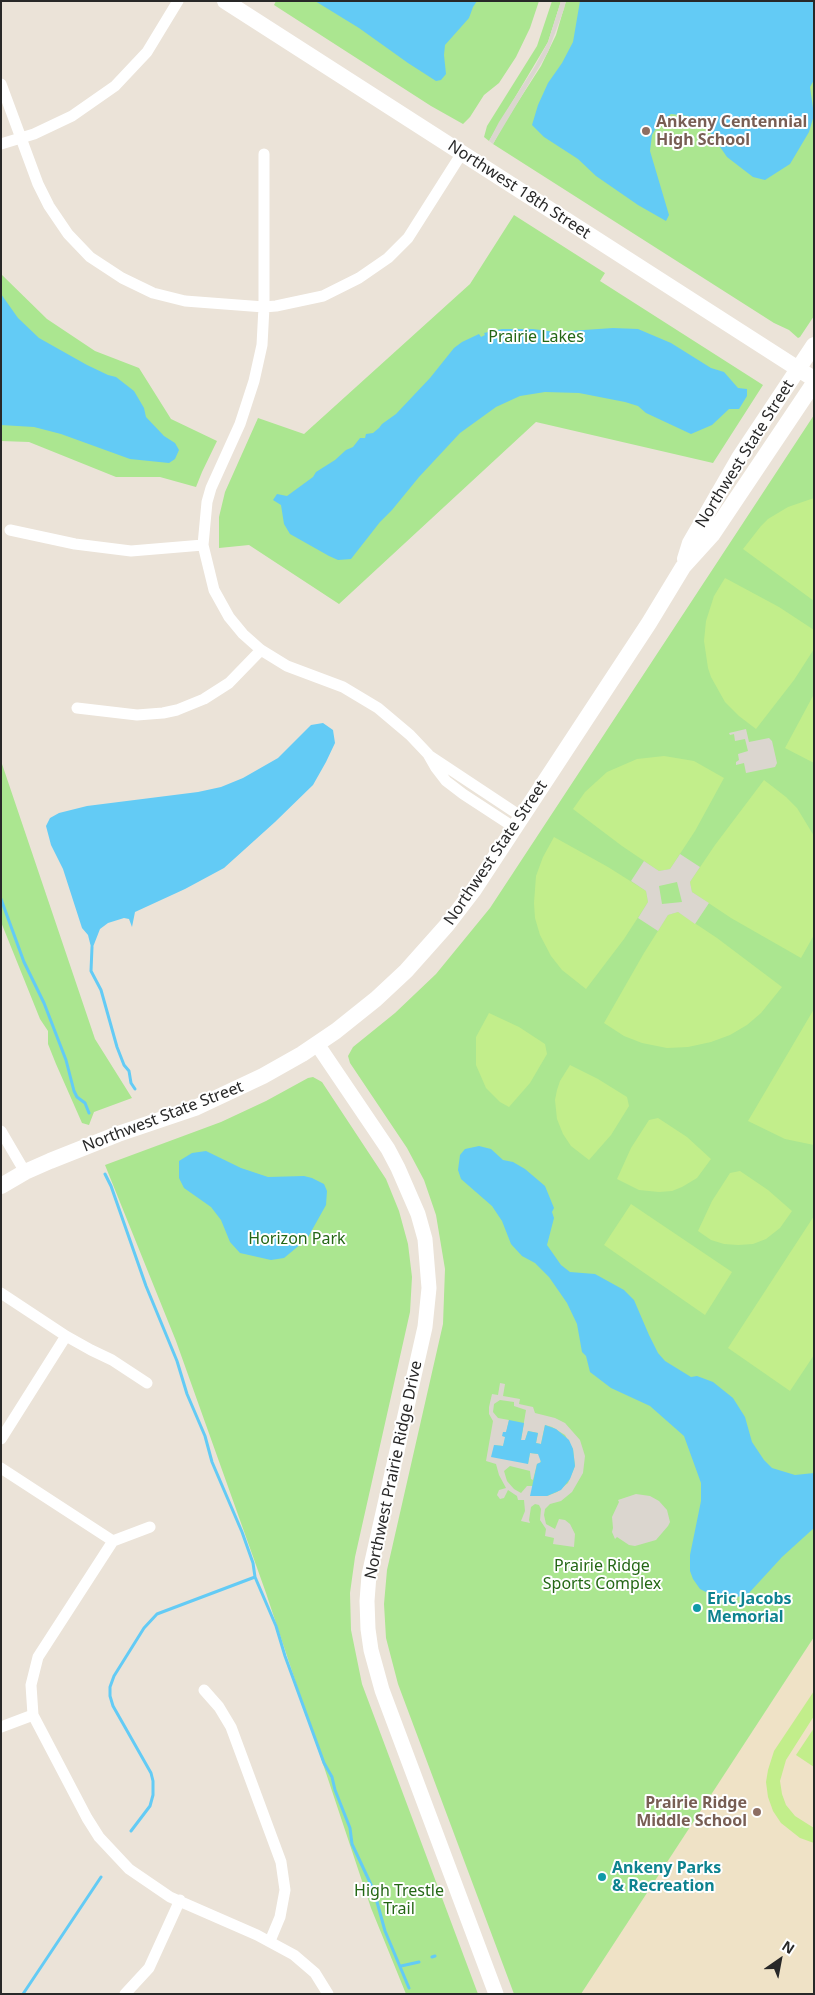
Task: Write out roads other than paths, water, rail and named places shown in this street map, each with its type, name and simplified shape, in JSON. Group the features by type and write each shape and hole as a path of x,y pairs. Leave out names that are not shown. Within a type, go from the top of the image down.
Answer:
{"main road":[{"name":"Northwest 18th Street","path":"225,1 814,379"},
{"name":"Northwest State Street","path":"683,567 690,543 729,475 814,344"},
{"name":"Northwest State Street","path":"1,1186 25,1172 118,1134 195,1108 230,1093 280,1067 317,1044 368,1005 421,955 467,900 649,623 683,567 712,535 814,383"}],"street":[{"path":"1,144 21,138 72,116 115,86 147,52 178,1"},
{"path":"1,84 38,184 61,225 90,257 105,268 139,287 170,298 201,303 264,308 323,296 359,278 388,258 414,230 462,153"},
{"path":"264,154 264,308 262,345 254,381 240,424 211,488 205,516 203,546 209,573 222,604 239,629 261,650 283,664 332,682 362,698 394,720 428,754 446,781 463,794 518,822"},
{"path":"10,530 72,544 122,550 160,550 203,546"},
{"path":"77,708 137,715 150,715 177,710 204,699 229,684 261,650"},
{"name":"Northwest Prairie Ridge Drive","path":"317,1044 398,1168 418,1214 424,1240 429,1288 427,1313 369,1575 367,1600 368,1629 371,1650 382,1690 496,1994"},
{"path":"1,1131 25,1172"},
{"path":"1,1293 66,1336 112,1360 147,1382"},
{"path":"1,1439 66,1336"},
{"path":"1,1468 113,1541"},
{"path":"150,1527 113,1541 38,1657 31,1686 32,1715 82,1810 99,1837 129,1869 170,1897 270,1941 305,1963 315,1973 328,1994"},
{"path":"204,1690 220,1706 231,1727 281,1862 285,1890 280,1916 270,1941"},
{"path":"1,1727 32,1715"},
{"path":"125,1994 148,1968 180,1900"}],"water":[{"path":"315,1 477,1 469,18 445,45 446,74 441,80 436,81 359,28"},
{"path":"580,1 814,1 814,80 810,87 814,115 809,132 790,164 765,180 753,177 727,157 707,128 688,116 671,114 659,123 652,135 650,151 669,215 666,221 638,205 596,176 578,159 544,137 532,125 538,105 548,83 562,63 573,42"},
{"path":"1,294 18,318 39,338 87,365 116,377 134,391 144,408 146,417 164,436 175,443 179,450 175,459 169,463 130,459 61,434 34,427 1,425"},
{"path":"613,328 638,329 671,343 711,368 724,372 738,388 747,389 747,396 739,409 729,409 712,425 691,434 646,413 638,406 625,402 579,393 545,392 520,396 496,407 460,433 380,522 351,559 338,560 290,534 284,524 281,505 273,500 277,494 287,496 313,477 316,472 353,447 360,438 365,438 366,434 373,433 396,414 430,378 454,348 462,342 479,334 481,337 485,335 484,333 502,329 533,329 555,332"},
{"path":"323,723 333,730 335,743 326,762 313,785 275,822 224,868 185,889 135,912 132,927 129,919 124,918 108,923 100,929 93,947 91,947 88,935 82,928 63,869 51,845 46,826 50,818 59,813 87,806 198,792 221,787 243,778 278,758 311,725"},
{"path":"479,1146 491,1149 503,1160 513,1162 525,1169 545,1186 554,1208 552,1212 554,1218 547,1245 561,1265 570,1272 595,1274 624,1290 634,1300 658,1353 665,1361 691,1377 697,1376 713,1382 733,1398 745,1417 752,1442 772,1468 795,1475 814,1473 814,1528 782,1557 749,1593 729,1600 716,1597 700,1589 693,1579 690,1571 690,1555 701,1501 701,1483 684,1436 650,1406 611,1388 590,1372 586,1356 582,1352 577,1324 567,1303 549,1277 535,1263 522,1256 511,1244 502,1221 492,1206 461,1179 458,1170 460,1155 465,1149"},
{"path":"206,1151 241,1168 268,1177 304,1176 324,1184 327,1191 326,1205 307,1239 284,1258 271,1260 240,1253 230,1242 221,1220 211,1207 184,1188 179,1178 179,1161 192,1153"},
{"path":"509,1420 524,1423 521,1440 525,1440 528,1431 538,1433 536,1443 541,1444 545,1425 556,1429 569,1440 573,1449 575,1466 570,1479 561,1490 547,1496 530,1496 537,1464 541,1462 538,1454 530,1453 528,1464 491,1457 494,1445 503,1446 505,1437 502,1436 503,1432 506,1432"}],"waterway":[{"path":"1,899 24,962 44,1003 66,1060 74,1091 77,1097 85,1103 89,1113"},
{"path":"92,947 91,971 101,990 117,1047 124,1065 129,1071 131,1083 135,1089"},
{"path":"105,1174 111,1186 146,1286 177,1361 187,1394 205,1436 212,1462 242,1532 253,1563 255,1577 276,1626 324,1763 332,1777 350,1828 352,1844 374,1891 385,1931 409,1988"},
{"path":"131,1831 150,1806 153,1795 153,1781 151,1773 113,1706 110,1687 114,1676 144,1628 157,1614 255,1577"},
{"path":"23,1994 101,1877"},
{"path":"401,1966 419,1962"}],"place":[{"name":"Ankeny Centennial High School","path":"646,131"},
{"name":"Eric Jacobs Memorial","path":"697,1608"},
{"name":"Prairie Ridge Middle School","path":"757,1812"},
{"name":"Ankeny Parks & Recreation","path":"602,1877"}],"park label":[{"name":"Prairie Lakes","path":"536,337"},
{"name":"Horizon Park","path":"297,1239"},
{"name":"Prairie Ridge Sports Complex","path":"602,1575"},
{"name":"High Trestle Trail","path":"399,1900"}]}
